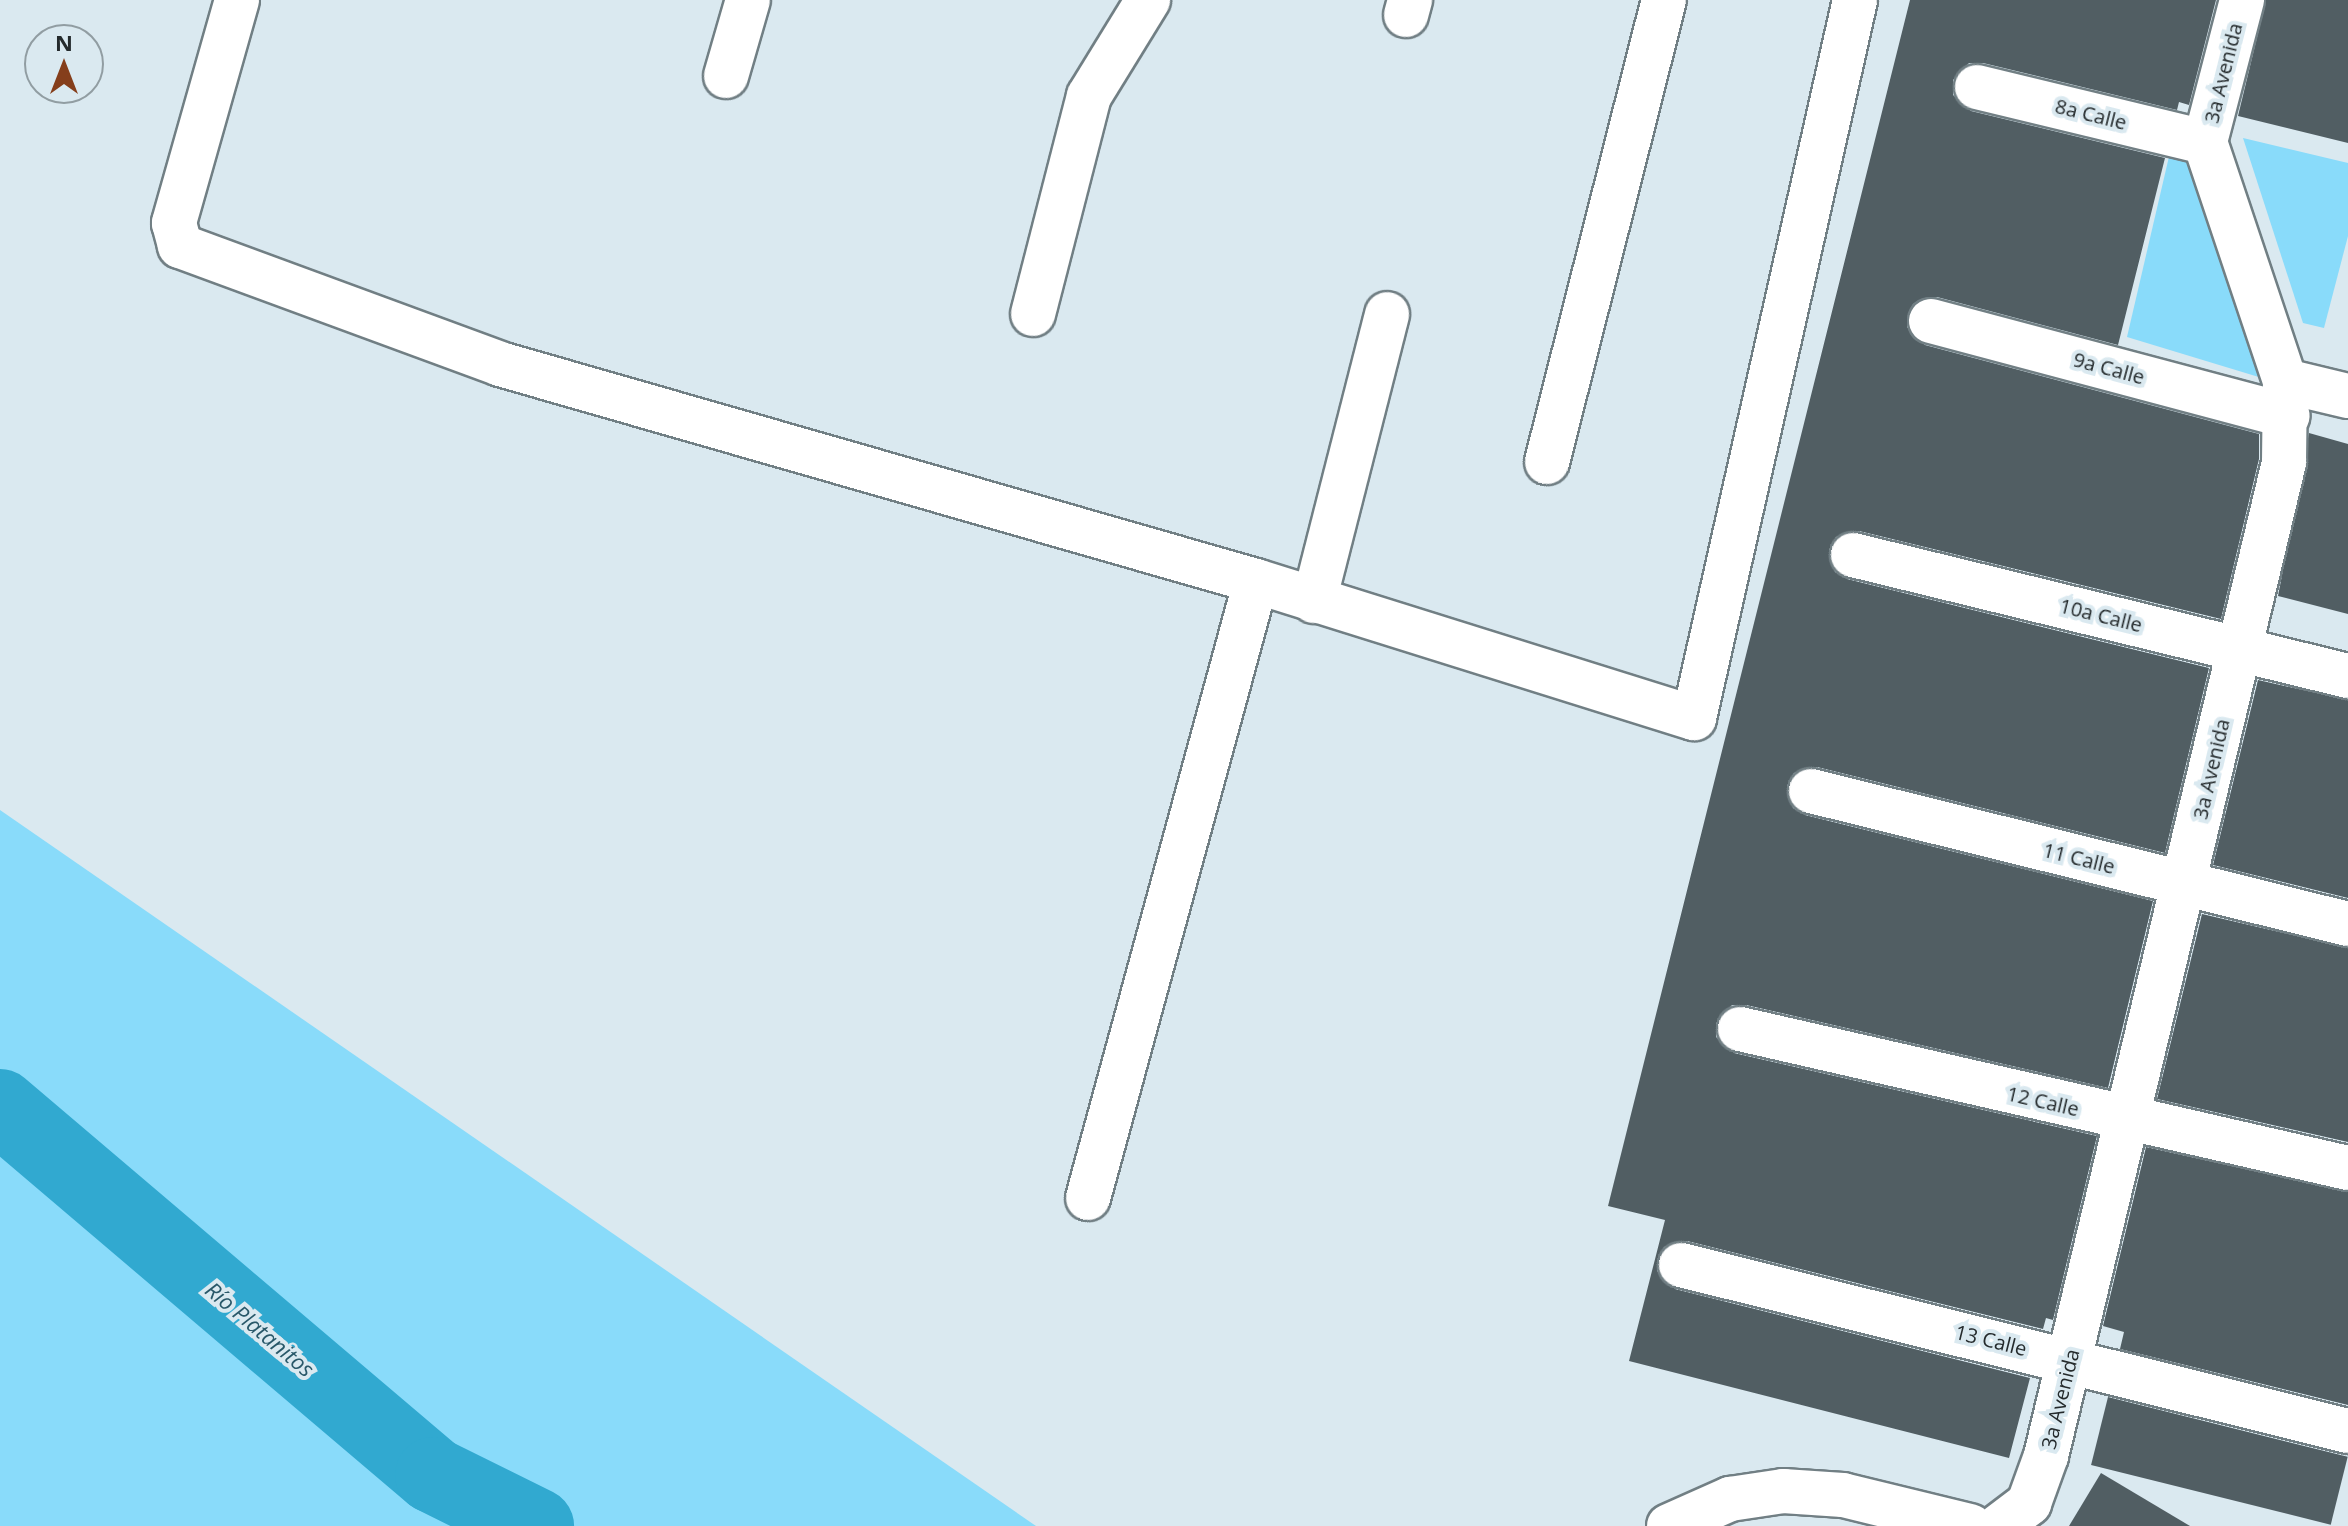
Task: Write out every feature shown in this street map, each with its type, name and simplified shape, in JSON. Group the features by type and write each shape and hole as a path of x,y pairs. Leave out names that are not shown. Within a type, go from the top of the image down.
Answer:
{"street":[{"path":"237,0 174,223 180,246 500,364 1256,581 1694,718 1855,0"},
{"path":"726,76 748,0"},
{"path":"1033,314 1089,96 1148,0"},
{"path":"1547,462 1664,0"},
{"name":"3a Avenida","path":"1999,1526 2029,1503 2069,1359 2132,1122 2184,884 2284,462 2286,398 2205,142 2242,0"},
{"name":"8a Calle","path":"1977,87 2205,142"},
{"path":"1314,601 1387,314"},
{"name":"9a Calle","path":"1931,321 2286,398 2348,396"},
{"name":"10a Calle","path":"1853,555 2348,676"},
{"path":"1088,1198 1256,581"},
{"name":"11 Calle","path":"1811,791 2348,924"},
{"name":"12 Calle","path":"1740,1029 2132,1122 2348,1168"},
{"name":"13 Calle","path":"1681,1265 2069,1359 2348,1431"},
{"path":"1669,1526 1730,1499 1783,1491 1843,1495 1970,1526"}],"shaded area":[{"path":"2243,138 2348,163 2348,236 2324,328 2303,323"},
{"path":"2171,148 2198,154 2262,378 2127,337"},
{"path":"0,810 1036,1526 0,1526"}],"building":[{"path":"1910,0 2216,0 2189,105 2179,102 2177,110 1983,63 1969,63 1953,80 1953,95 1971,111 2165,158 2118,345 1937,297 1913,304 1907,327 1925,345 2259,434 2259,459 2221,619 1859,531 1836,537 1829,550 1835,572 1847,579 2209,668 2165,853 1817,767 1794,773 1787,786 1793,808 1805,815 2153,901 2108,1088 1746,1005 1732,1005 1716,1023 1716,1037 1734,1053 2097,1136 2053,1320 2046,1318 2043,1329 1687,1241 1664,1247 1657,1271 1675,1289 2030,1378 2009,1458 1629,1361 1665,1220 1608,1206"},
{"path":"2266,0 2348,0 2348,143 2238,116"},
{"path":"2309,433 2348,444 2348,614 2278,596"},
{"path":"2258,680 2348,700 2348,898 2213,865"},
{"path":"2202,914 2348,948 2348,1142 2157,1099"},
{"path":"2146,1147 2348,1192 2348,1405 2120,1349 2124,1332 2103,1326"},
{"path":"2108,1397 2348,1457 2331,1525 2091,1465"},
{"path":"2101,1473 2190,1526 2069,1526"}],"waterway":[{"name":"Río Platanitos","path":"0,1107 433,1475 536,1526"}]}
